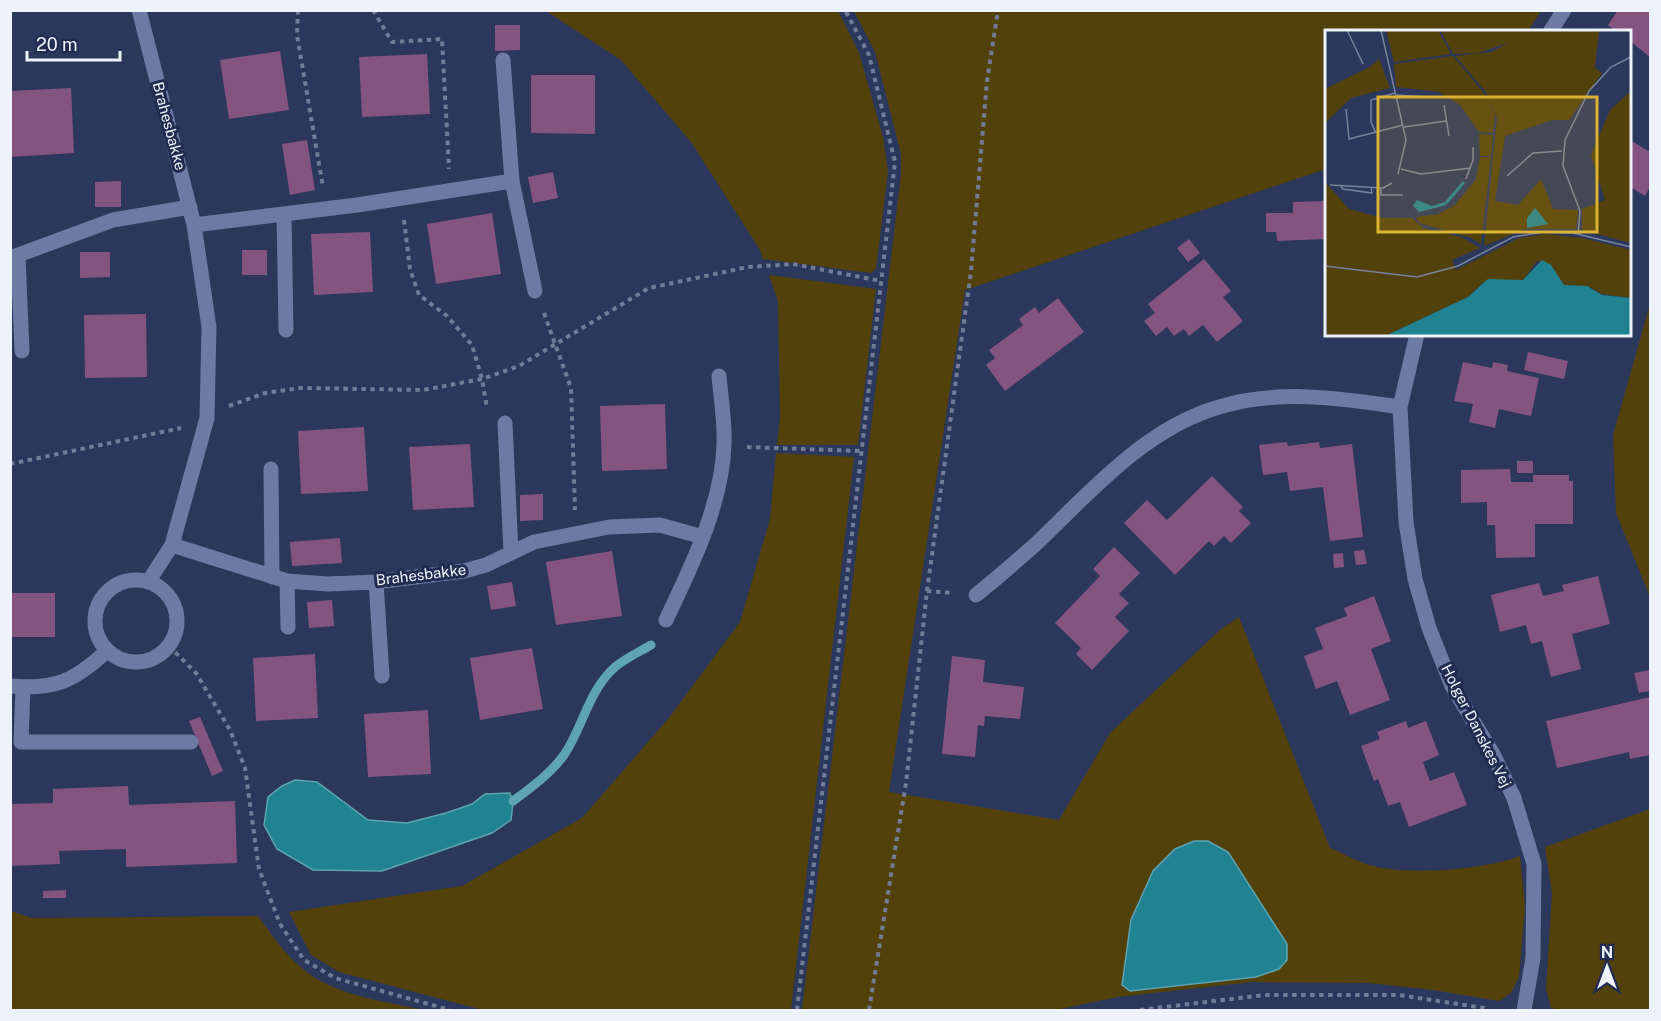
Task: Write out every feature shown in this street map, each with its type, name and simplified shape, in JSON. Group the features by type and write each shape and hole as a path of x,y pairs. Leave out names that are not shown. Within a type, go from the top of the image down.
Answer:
{"street":[{"name":"Brahesbakke","path":"139,10 194,225 209,327 207,418 172,545 148,582"},
{"path":"1551,30 1564,10"},
{"path":"503,60 512,181 535,291"},
{"path":"194,225 401,199 512,181"},
{"path":"22,351 14,257 113,220 190,207"},
{"path":"284,214 286,330"},
{"name":"Holger Danskes Vej","path":"1418,336 1400,407 1406,522 1415,579 1429,628 1452,686 1493,754 1514,798 1534,864 1533,958 1524,1011"},
{"path":"666,620 703,537 720,479 724,446 719,376"},
{"path":"976,595 1141,448 1176,425 1219,407 1269,398 1305,396 1400,407"},
{"path":"505,423 511,553"},
{"path":"271,469 279,579 288,627"},
{"name":"Brahesbakke","path":"172,545 279,579 328,584 376,582 464,571 486,565 534,542 609,527 660,525 703,537"},
{"path":"133,580 148,582 162,590 172,602 177,617 176,632 169,646 159,656 146,661 132,662 107,651 99,638 95,622 97,607 105,594 118,585 133,580"},
{"path":"376,582 382,676"},
{"path":"107,651 85,672 63,682 40,687 16,686 21,742 190,742"}],"path":[{"path":"298,10 297,34 327,209"},
{"path":"373,10 392,42 442,39 450,190"},
{"path":"797,1011 895,162 870,55 845,10"},
{"path":"869,1011 906,783 927,591 971,271 987,81 998,10"},
{"path":"401,199 410,269 419,295 447,316 472,345 482,380 489,420 505,423"},
{"path":"10,464 181,428 231,405 265,393 302,388 423,390 482,380 519,366 649,288 748,267 793,264 880,281"},
{"path":"535,291 571,388 576,532"},
{"path":"724,446 860,451"},
{"path":"169,646 196,673 230,729 245,768 259,869 280,924 304,960 335,978 450,1011"},
{"path":"1140,1011 1264,995 1399,995 1484,1008 1488,1011"}],"shaded area":[{"path":"546,11 838,11 859,53 883,137 888,171 876,269 871,273 763,259 760,250 691,142 621,60"},
{"path":"854,11 1541,11 1529,30 1325,30 1325,171 965,290 889,792 1059,820 1110,733 1220,630 1239,617 1330,848 1369,865 1424,871 1486,865 1520,856 1525,906 1519,977 1511,993 1499,1001 1433,990 1369,983 1252,982 1118,997 1055,1010 802,1010 901,174 901,154 875,52"},
{"path":"769,275 876,289 858,445 777,445 780,418 778,301"},
{"path":"1650,304 1650,597 1616,513 1613,435"},
{"path":"776,453 854,457 791,1010 483,1010 339,972 311,955 289,912 462,886 582,818 668,719 740,622 770,519"},
{"path":"295,780 317,782 368,820 407,823 472,804 485,794 510,793 513,803 511,820 492,833 382,871 313,870 277,849 264,825 268,797 282,786"},
{"path":"1650,809 1650,1010 1560,1010 1551,1008 1546,989 1552,893 1545,847"},
{"path":"1194,841 1208,841 1228,852 1287,944 1287,960 1279,969 1256,977 1130,991 1122,985 1131,920 1153,871 1175,849"},
{"path":"11,911 32,918 258,916 290,957 303,969 330,986 360,996 424,1010 11,1010"}],"building":[{"path":"1618,10 1650,10 1650,57 1631,42 1631,30 1614,30 1608,25"},
{"path":"495,25 520,25 520,50 495,51"},
{"path":"280,51 289,110 229,119 220,60"},
{"path":"427,54 430,114 362,117 359,57"},
{"path":"531,75 595,75 595,134 531,133"},
{"path":"71,88 74,153 10,157 10,91"},
{"path":"307,140 315,190 290,195 282,144"},
{"path":"1631,141 1650,152 1650,187 1645,196 1632,188 1631,190"},
{"path":"553,172 558,198 533,203 528,177"},
{"path":"121,181 121,207 95,207 95,182"},
{"path":"1325,201 1325,239 1277,241 1276,232 1266,232 1266,213 1293,213 1293,202"},
{"path":"492,213 501,274 436,284 427,224"},
{"path":"370,232 373,292 314,295 311,234"},
{"path":"1189,239 1200,253 1188,262 1177,248"},
{"path":"242,250 267,250 267,275 242,275"},
{"path":"80,252 110,252 110,277 80,278"},
{"path":"1204,259 1231,291 1223,297 1243,321 1217,342 1203,325 1189,336 1184,329 1174,336 1167,327 1156,336 1144,321 1155,313 1148,304"},
{"path":"1058,298 1084,332 1005,391 986,365 995,358 989,350 1023,325 1019,319 1035,307 1039,313"},
{"path":"146,314 147,377 85,378 84,315"},
{"path":"1528,352 1568,361 1564,379 1524,370"},
{"path":"1463,362 1492,368 1493,362 1508,365 1507,371 1539,378 1531,416 1499,409 1495,428 1469,422 1473,404 1454,401"},
{"path":"665,404 667,469 602,471 600,406"},
{"path":"364,427 368,491 301,494 298,431"},
{"path":"1287,442 1288,446 1319,442 1320,448 1352,444 1363,537 1330,541 1323,487 1290,491 1287,472 1263,475 1259,445"},
{"path":"470,444 474,507 413,510 409,447"},
{"path":"1517,461 1533,461 1533,473 1517,473"},
{"path":"1510,469 1511,482 1533,482 1533,475 1569,475 1569,481 1573,481 1573,524 1535,524 1535,557 1496,558 1495,525 1487,525 1487,502 1461,503 1461,470"},
{"path":"1212,476 1243,507 1239,511 1251,523 1231,543 1224,536 1214,546 1209,541 1175,575 1124,523 1147,500 1167,520"},
{"path":"543,494 543,520 520,521 520,495"},
{"path":"340,538 342,563 292,566 290,542"},
{"path":"1114,547 1140,573 1119,594 1129,603 1115,617 1129,631 1092,670 1076,654 1081,648 1055,623 1100,576 1093,569"},
{"path":"1364,550 1367,564 1356,565 1354,551"},
{"path":"612,551 622,616 556,625 546,562"},
{"path":"1343,553 1344,567 1334,568 1333,554"},
{"path":"1598,576 1610,624 1572,634 1581,669 1551,677 1542,641 1531,644 1526,625 1500,632 1491,595 1539,583 1543,596 1564,591 1562,585"},
{"path":"512,582 516,606 491,610 487,586"},
{"path":"10,593 55,593 55,637 10,637"},
{"path":"1374,596 1391,641 1371,649 1390,700 1350,715 1337,681 1316,689 1304,656 1323,649 1315,628 1347,616 1344,608"},
{"path":"332,600 334,626 309,628 307,602"},
{"path":"532,648 543,709 480,720 470,658"},
{"path":"315,654 318,718 256,721 253,658"},
{"path":"952,656 985,660 983,682 1024,687 1020,719 985,716 984,726 978,725 975,757 942,754"},
{"path":"1650,670 1650,691 1639,693 1634,673"},
{"path":"1650,697 1650,755 1630,759 1629,752 1557,768 1546,721"},
{"path":"428,710 431,774 368,777 364,714"},
{"path":"200,717 223,771 212,776 189,721"},
{"path":"1406,721 1408,728 1426,721 1439,755 1423,762 1430,781 1454,772 1467,805 1409,827 1400,802 1388,806 1378,779 1374,781 1361,746 1380,739 1377,732"},
{"path":"128,786 129,805 235,801 237,863 126,867 126,849 59,851 60,864 10,866 10,804 53,803 53,789"},
{"path":"66,890 66,898 43,898 43,891"}],"waterway":[{"path":"513,801 559,762 571,744 598,687 606,677 619,664 651,645"}]}
